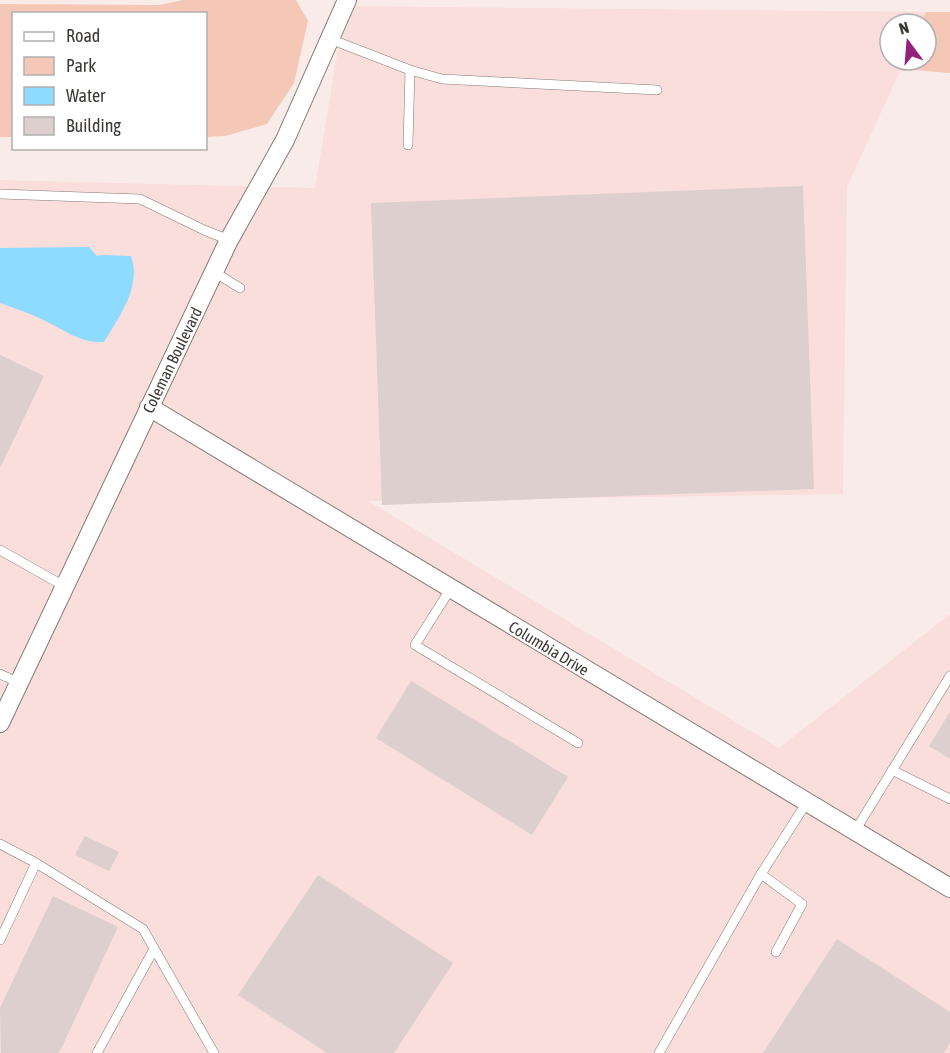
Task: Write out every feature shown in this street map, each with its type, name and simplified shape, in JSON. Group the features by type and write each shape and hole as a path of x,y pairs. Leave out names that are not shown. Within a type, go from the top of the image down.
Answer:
{"street":[{"name":"Coleman Boulevard","path":"0,723 214,272 285,140 347,0"},
{"name":"Columbia Drive","path":"149,407 950,888"}],"lane":[{"path":"330,39 410,70 442,79 657,90"},
{"path":"408,146 410,70"},
{"path":"0,194 140,199 230,240"},
{"path":"214,272 240,288"},
{"path":"0,550 64,586"},
{"path":"451,588 415,645 578,743"},
{"path":"0,674 19,683"},
{"path":"855,831 950,676"},
{"path":"892,770 950,799"},
{"path":"659,1053 761,874 807,802"},
{"path":"0,844 36,863 142,929 214,1053"},
{"path":"0,940 36,863"},
{"path":"761,874 802,904 776,952"},
{"path":"97,1053 154,949"}],"shaded area":[{"path":"345,6 926,12 878,12 878,72 900,72 847,187 843,494 368,501 779,748 950,614 950,1053 0,1053 0,180 315,188"}],"green space":[{"path":"183,0 296,0 308,21 294,83 267,124 225,136 207,137 207,12 12,12 12,137 0,137 0,4 159,5"},
{"path":"938,12 950,12 950,73 938,72"}],"water":[{"path":"89,247 97,256 131,256 134,267 134,279 127,301 104,342 78,337 0,303 0,248"}],"building":[{"path":"803,186 814,489 382,505 371,203"},
{"path":"0,355 44,376 0,468"},
{"path":"411,681 568,777 532,835 376,738"},
{"path":"950,712 950,759 929,746"},
{"path":"85,836 119,852 109,871 75,855"},
{"path":"318,875 453,963 394,1053 327,1053 238,995"},
{"path":"53,896 118,927 59,1053 1,1053 0,1008"},
{"path":"837,939 950,1012 950,1043 944,1053 763,1053"}]}
